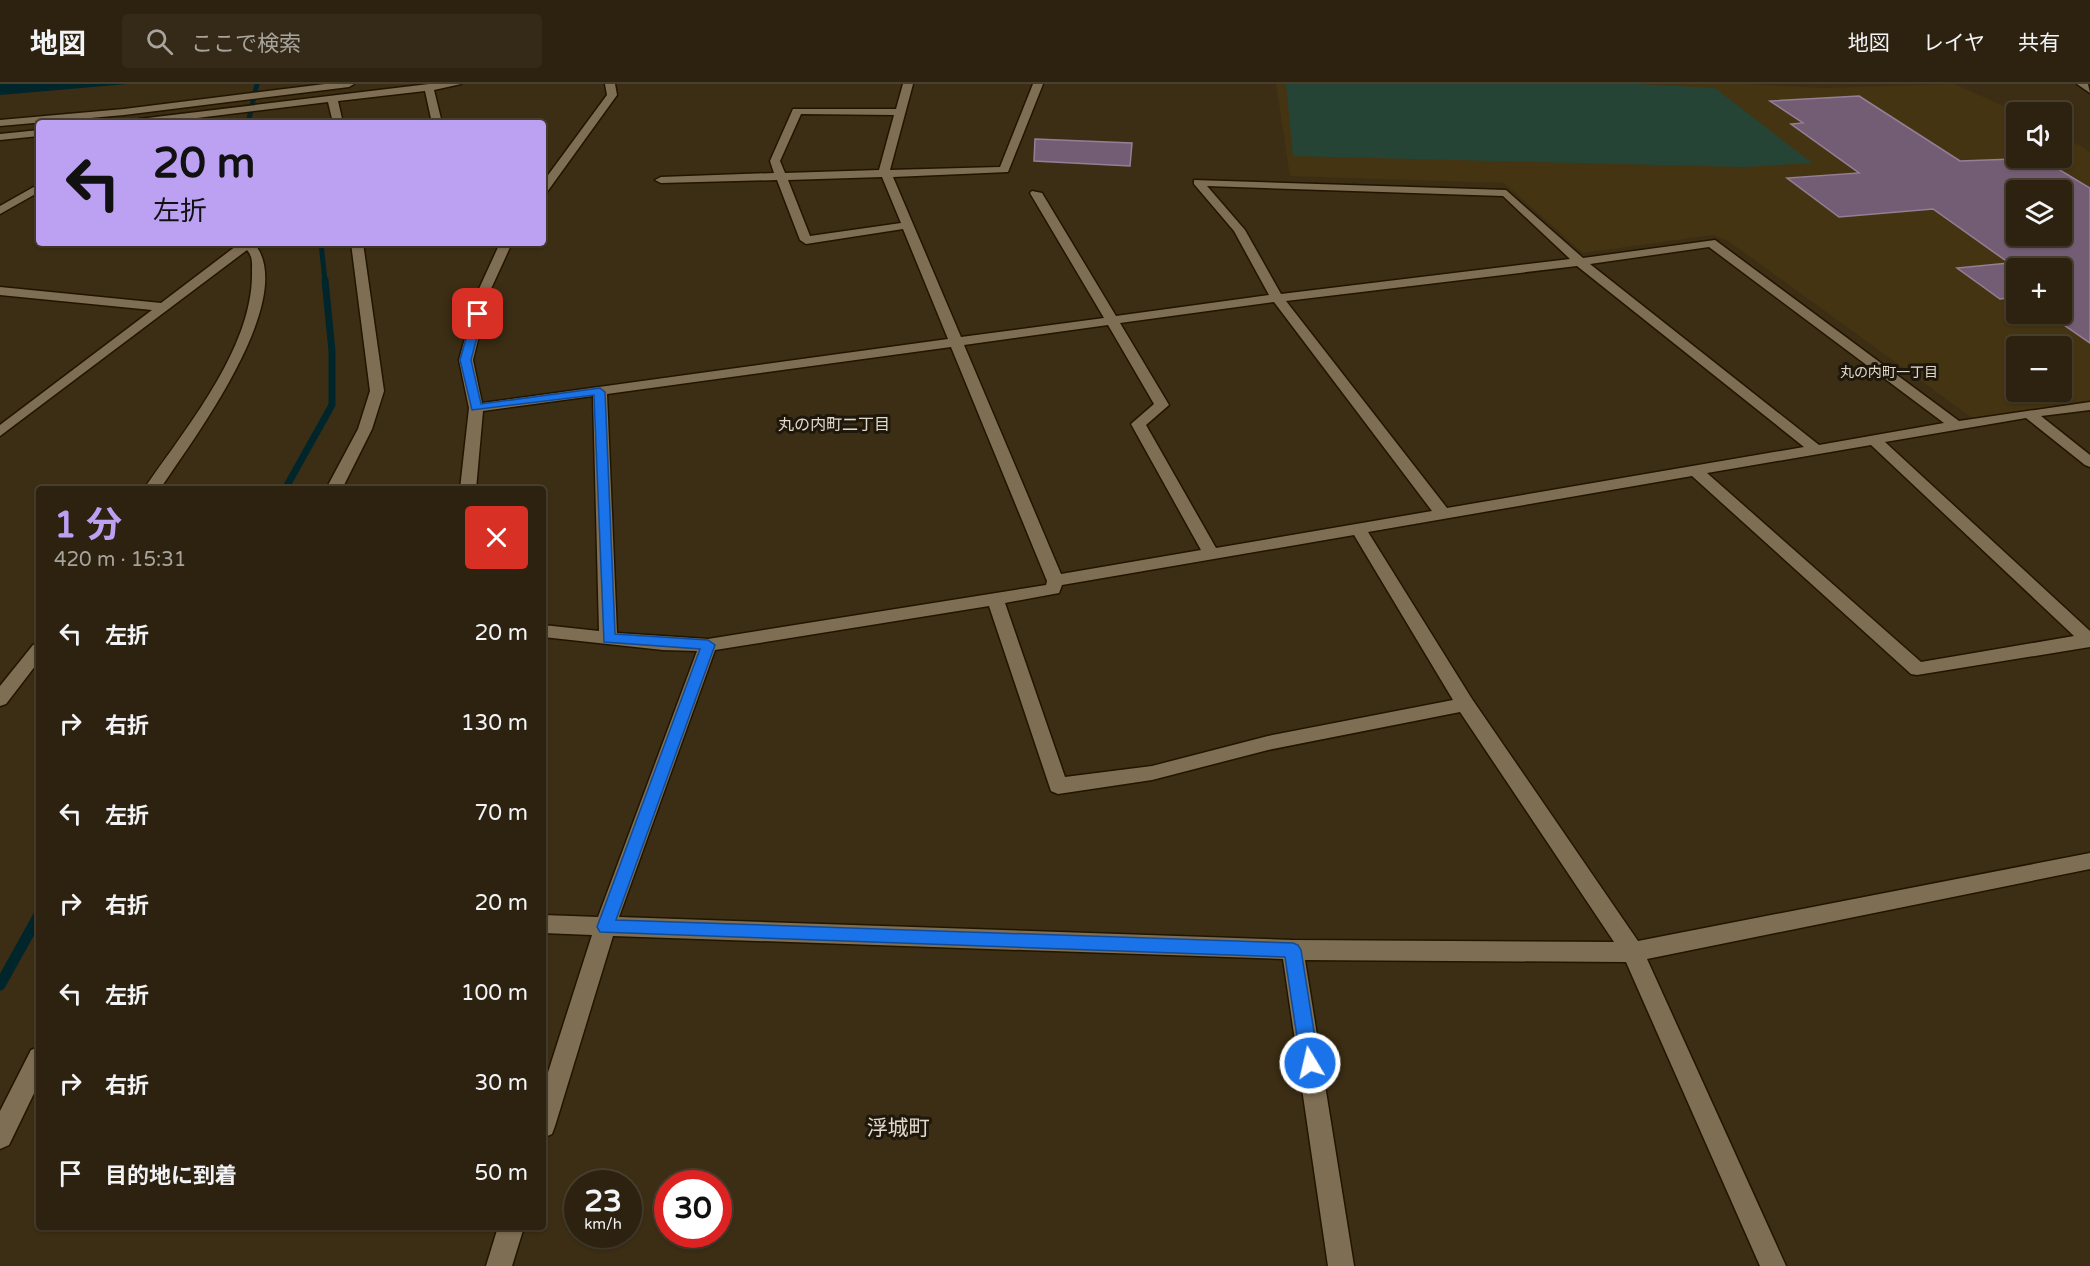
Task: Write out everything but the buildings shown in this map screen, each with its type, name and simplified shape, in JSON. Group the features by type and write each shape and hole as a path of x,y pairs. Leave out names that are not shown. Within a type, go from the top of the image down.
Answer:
{"street":[{"path":"0,123 124,112 349,84"},
{"path":"160,120 456,84"},
{"path":"546,186 612,95 610,84"},
{"path":"546,632 708,645 996,601 1053,589 1055,580 884,168 908,84"},
{"path":"661,180 1004,170 1038,84"},
{"path":"429,87 436,120"},
{"path":"333,100 337,120"},
{"path":"900,112 797,111 775,161 806,240 908,225"},
{"path":"0,137 36,133"},
{"path":"546,164 560,166"},
{"path":"1443,514 1277,298 1239,230 1198,182 1506,193 1580,262 1817,450"},
{"path":"0,211 36,189"},
{"path":"1036,193 1162,405 1138,424 1210,554"},
{"path":"476,408 958,344 1277,298 1580,262 1711,243 1957,426"},
{"path":"0,432 244,246"},
{"path":"154,486 242,347 259,296 258,256 250,246"},
{"path":"336,486 364,429 376,391 357,246"},
{"path":"468,486 476,408 466,360 484,291 505,246"},
{"path":"0,291 163,307"},
{"path":"600,392 608,638"},
{"path":"1055,580 2029,413 2090,406"},
{"path":"2029,413 2090,462"},
{"path":"1874,440 2090,640"},
{"path":"1695,471 1917,669 2090,640"},
{"path":"1358,528 1465,704 1633,952 1773,1266"},
{"path":"996,601 1058,786 1152,773 1268,743 1465,704"},
{"path":"546,1116 605,927 708,645"},
{"path":"0,699 36,653"},
{"path":"546,924 1293,950 1633,952 2090,861"},
{"path":"1293,950 1341,1266"},
{"path":"0,1137 36,1064"},
{"path":"499,1266 510,1230"}],"shaded area":[{"path":"1276,84 1746,84 1824,88 1954,84 2006,107 2006,168 2072,168 2072,141 2090,152 2090,406 1982,425 1727,240 1712,235 1583,253 1504,183 1290,176"}],"green space":[{"path":"1286,84 1636,84 1715,88 1812,163 1744,167 1293,156"}],"water":[{"path":"0,84 128,84 0,95"}],"waterway":[{"path":"249,120 257,84"},
{"path":"321,246 325,281"},
{"path":"287,486 332,405 332,351 325,280"},
{"path":"0,985 36,920"}],"district":[{"name":"丸の内町一丁目","path":"1889,372"},
{"name":"丸の内町二丁目","path":"834,424"},
{"name":"浮城町","path":"898,1128"}],"route":[{"path":"478,314 466,360 476,408 600,392 608,638 663,644 708,645 605,927 1293,950 1310,1063"}]}
